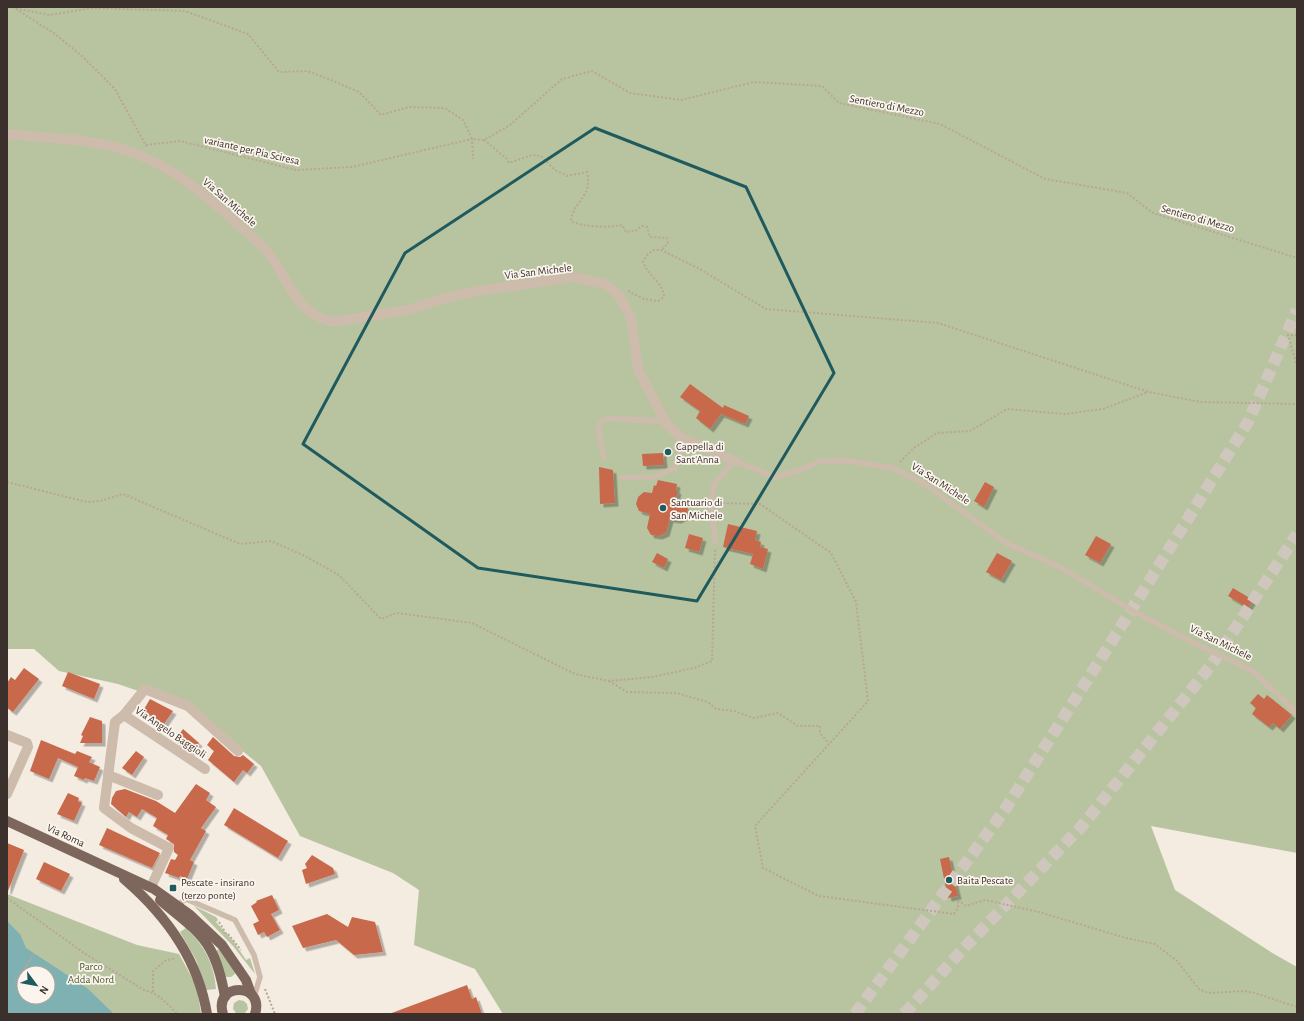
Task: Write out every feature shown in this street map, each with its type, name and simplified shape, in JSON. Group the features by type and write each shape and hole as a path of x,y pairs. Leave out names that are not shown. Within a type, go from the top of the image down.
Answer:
{"main road":[{"name":"Via Roma","path":"7,821 115,871"},
{"path":"115,871 151,887 189,914 222,945 246,980 262,1014"},
{"path":"115,871 152,893 202,938 214,959 222,1008"},
{"path":"115,871 144,896 171,927 193,963 204,995 207,1014"},
{"path":"222,1008 231,992 238,990 245,991 254,998 255,1014"}],"street":[{"name":"Via San Michele","path":"7,134 88,143 122,149 155,162 182,177 204,194 265,250 297,300 309,313 324,320 333,322 407,310 445,298 573,277 605,284 619,295 631,318 638,370 664,419 680,437 735,461"},
{"name":"Via Angelo Baggioli","path":"151,887 169,848 131,828 104,808 115,722 124,715 145,689 188,706 238,751"},
{"name":"Via Angelo Baggioli","path":"124,715 205,769"},
{"path":"7,735 27,743 28,747 7,794"},
{"path":"108,775 158,795"}],"lane":[{"path":"604,458 598,428 602,421 607,418 656,421 664,419"},
{"path":"622,478 653,477 675,468 681,451 680,437"},
{"path":"715,541 710,503 714,484 735,461"},
{"name":"Via San Michele","path":"735,461 775,477 798,471 821,461 849,461 893,468 923,483 1008,544 1062,568 1134,611 1198,645 1253,671 1297,713"},
{"path":"177,905 186,899 235,920 254,955 260,977 254,998"}],"path":[{"path":"8,7 50,15 92,8 185,11 248,34 279,72 308,71 359,92 381,115 409,107 445,108 463,120 472,138 473,159"},
{"path":"15,8 55,34 82,56 115,89 155,162"},
{"name":"Sentiero di Mezzo","path":"484,140 510,125 562,79 592,71 630,93 682,100 754,82 822,86 839,103 940,124 1045,179 1127,193 1153,214 1297,258"},
{"path":"472,138 484,140 506,158 509,163 532,155 541,156 555,170 567,176 587,172 589,183 584,198 572,214 571,220 578,224 605,225 612,227 622,225 626,232 635,232 642,226 647,227 650,237 667,238 666,247 661,250"},
{"name":"variante per Pia Sciresa","path":"146,145 180,141 296,170 352,167 472,138"},
{"path":"619,295 625,290 644,299 658,301 664,297 663,289 646,269 644,262 648,254 654,250 661,250 698,268 766,309 938,323 1149,392 1201,402 1297,404"},
{"path":"1297,335 1288,335 1297,366"},
{"path":"893,468 914,448 937,434 970,431 1007,409 1065,414 1103,409 1149,392"},
{"path":"7,482 87,502 100,501 122,494 240,544 271,541 339,575 381,618 396,613 472,623 574,674 609,681 652,678 694,668 712,661 715,541"},
{"path":"710,503 760,504 831,553 856,602 868,701 755,826 763,868 819,896 954,914 958,908 958,900 966,906 985,900 1039,912 1126,938 1155,944 1177,961 1199,989 1208,994 1244,991 1255,993 1297,1007"},
{"path":"609,681 627,692 676,693 708,702 716,709 734,711 754,718 778,713 798,726 820,726 820,733 829,744"},
{"path":"7,898 84,953 144,990 153,992 164,1000 177,1014"},
{"path":"219,913 219,923 228,934 222,937"},
{"path":"15,982 34,954"},
{"path":"153,992 153,971 164,962 178,958"},
{"path":"260,977 275,1014"}],"highlighted area":[{"path":"595,128 746,187 834,373 697,601 478,568 303,444 405,253"}],"green space":[{"path":"7,7 1297,7 1297,853 1151,826 1175,890 1274,954 1297,967 1297,1014 503,1014 475,969 414,945 419,890 393,873 300,836 261,766 193,710 118,684 59,671 34,649 7,649"},
{"name":"Parco Adda Nord","path":"7,894 137,945 179,954 197,987 201,1014 7,1014"},
{"path":"194,906 216,917 218,920 216,922 234,942 246,960 250,958 255,974 233,946"},
{"path":"186,928 198,941 207,955 213,971 216,989 206,990 196,960 180,932"},
{"path":"220,948 236,973 231,977 224,977 216,951"},
{"path":"239,1000 244,1001 247,1004 248,1009 244,1014 236,1013 233,1009 234,1003"}],"water":[{"path":"7,921 20,934 26,948 52,965 16,965 16,1005 56,1005 56,968 87,988 114,1014 7,1014"}],"building":[{"path":"690,384 723,408 724,405 749,416 745,424 721,414 710,429 696,418 700,411 680,397"},
{"path":"663,453 664,465 643,466 642,454"},
{"path":"599,467 613,470 615,503 600,504"},
{"name":"Santuario di San Michele","path":"658,480 677,484 676,490 678,491 676,499 685,501 684,505 688,509 686,516 678,520 670,519 666,533 659,536 651,535 647,528 650,514 639,511 636,504 638,497 644,492 652,493 654,485 656,486"},
{"path":"985,482 994,487 984,507 974,501"},
{"path":"728,524 757,531 755,540 761,542 760,547 768,549 763,569 750,564 753,554 723,547"},
{"path":"689,534 703,538 699,552 685,548"},
{"path":"1096,536 1111,544 1100,563 1085,555"},
{"path":"657,553 668,559 664,568 652,562"},
{"path":"997,553 1012,561 1001,580 986,572"},
{"path":"1233,588 1253,600 1248,608 1228,596"},
{"path":"24,668 39,679 13,712 7,708 7,683 11,677 15,680"},
{"path":"68,672 100,684 94,699 62,686"},
{"path":"1258,694 1264,699 1267,695 1292,715 1280,729 1273,723 1269,727 1252,714 1256,708 1250,703"},
{"path":"150,699 173,711 164,724 143,711"},
{"path":"90,717 102,721 102,743 80,743 83,736 81,735"},
{"path":"183,729 199,743 191,752 176,742 176,739"},
{"path":"213,737 234,756 240,757 243,755 254,764 247,773 243,770 234,782 208,760 214,751 207,745"},
{"path":"41,740 75,754 77,751 92,757 89,762 100,767 94,781 85,778 84,780 74,776 78,767 58,758 49,779 30,771"},
{"path":"136,751 144,757 132,775 122,768"},
{"path":"196,784 210,793 206,800 216,807 201,828 206,831 190,860 194,862 187,879 180,876 179,878 165,873 171,859 175,860 178,855 174,852 174,844 166,839 168,835 153,826 157,818 142,809 137,817 129,812 126,817 111,804 112,798 116,791 125,789 156,801 175,813"},
{"path":"68,793 79,798 78,801 82,803 74,821 57,814"},
{"path":"234,808 288,841 278,858 224,825"},
{"path":"107,828 160,853 152,868 99,845"},
{"path":"7,843 24,850 8,891 7,891"},
{"path":"312,855 333,868 335,874 306,884 302,870 307,868 305,864"},
{"name":"Baita Pescate","path":"949,857 958,896 948,898 940,859"},
{"path":"44,862 70,874 61,891 36,879"},
{"path":"272,895 279,910 271,914 280,930 267,937 264,932 258,935 253,924 259,921 251,906 257,902 256,901"},
{"path":"327,914 348,927 352,917 375,922 383,952 354,955 336,940 303,948 292,926"},
{"path":"467,985 472,999 476,997 482,1014 389,1014"}],"tunnel":[{"path":"855,1014 1006,808 1117,633 1248,422 1297,310"},
{"path":"904,1014 965,947 1082,826 1212,664 1297,534"}],"place":[{"name":"Cappella di Sant'Anna","path":"668,452"},
{"name":"Santuario di San Michele","path":"663,508"},
{"name":"Baita Pescate","path":"949,880"},
{"name":"Pescate - insirano (terzo ponte)","path":"173,888"}]}
